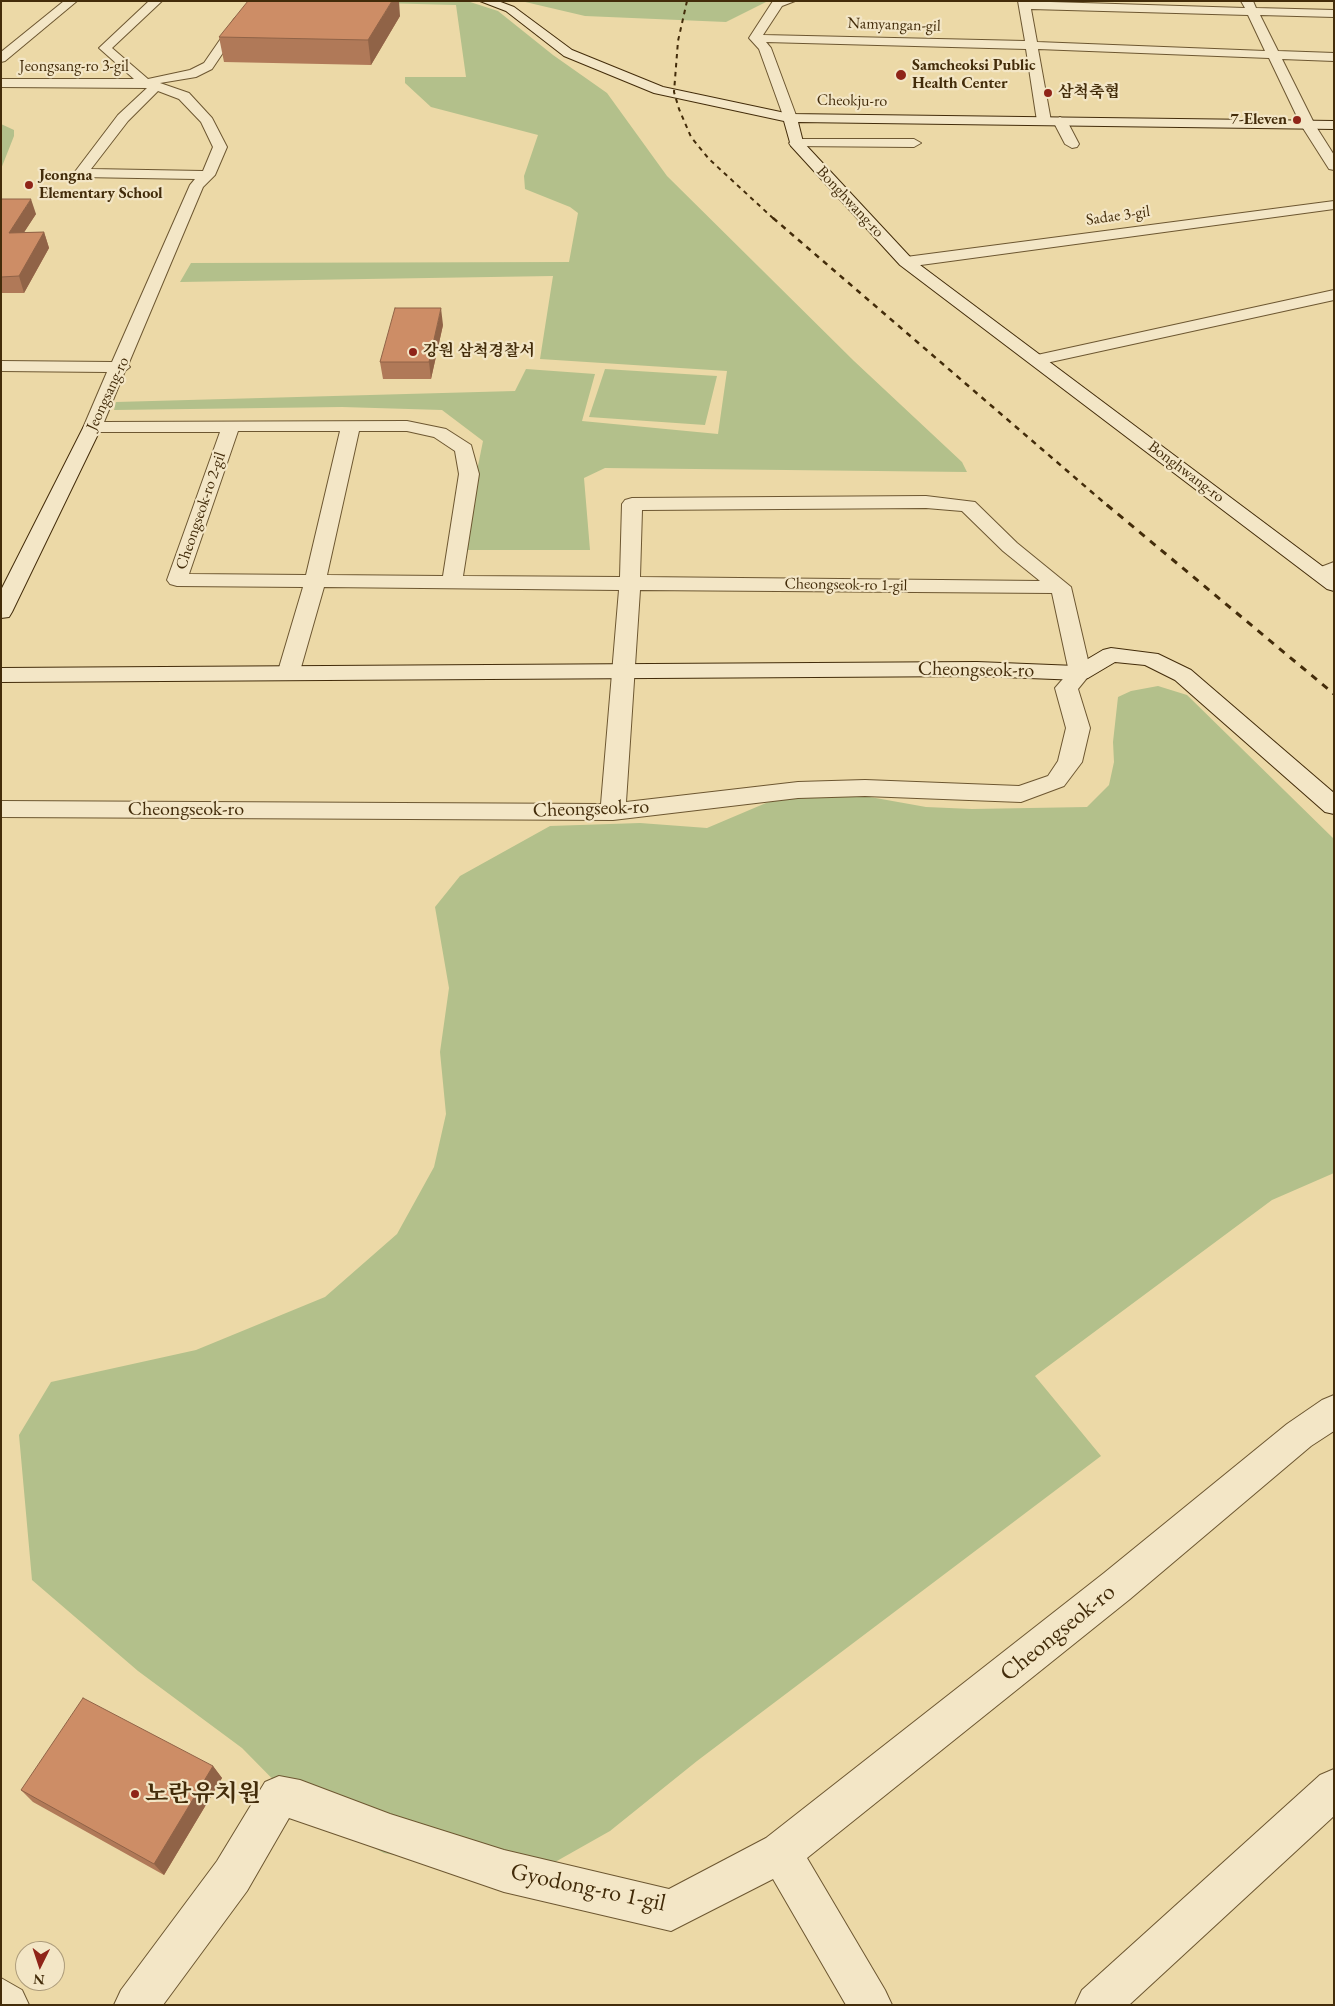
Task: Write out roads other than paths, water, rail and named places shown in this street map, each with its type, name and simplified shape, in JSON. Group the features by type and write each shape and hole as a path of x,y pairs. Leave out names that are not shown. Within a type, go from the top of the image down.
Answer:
{"street":[{"path":"1,58 71,1"},
{"name":"Jeongsang-ro","path":"1,612 121,367 197,185 208,175 220,147 207,121 184,96 151,84 105,48 156,1"},
{"name":"Cheokju-ro","path":"486,1 510,9 568,53 659,90 790,118 1334,125"},
{"path":"755,38 778,3 788,1"},
{"path":"1044,121 1024,3 1249,6 1334,14"},
{"path":"1249,6 1308,124 1334,166"},
{"path":"208,175 81,173 122,118 151,84 182,74 192,74 208,66 239,20"},
{"name":"Bonghwang-ro","path":"755,38 764,48 790,118 796,143 906,262 1329,576"},
{"name":"Namyangan-gil","path":"755,38 1031,45 1334,57"},
{"name":"Jeongsang-ro 3-gil","path":"1,83 151,84"},
{"path":"1060,120 1072,144"},
{"path":"796,143 914,142"},
{"name":"Sadae 3-gil","path":"906,262 1334,205"},
{"path":"1037,360 1334,295"},
{"path":"1310,300 1334,315"},
{"path":"1,366 121,367"},
{"path":"289,671 315,581 351,425"},
{"name":"Cheongseok-ro 2-gil","path":"92,428 231,426 351,425 407,426 440,433 464,449 469,474 452,582 177,580 231,426"},
{"path":"613,812 630,583 632,504 926,502 968,506 1010,547 1061,587 1080,673"},
{"name":"Cheongseok-ro 1-gil","path":"452,582 1061,587"},
{"name":"Cheongseok-ro","path":"1,810 613,812 798,790 865,788 1021,794 1056,781 1070,762 1078,728 1066,688 1080,673 1111,655 1150,659 1183,675 1334,806"},
{"name":"Cheongseok-ro","path":"1,675 289,671 977,669 1080,673"},
{"name":"Cheongseok-ro","path":"781,1853 1117,1586 1299,1435 1334,1411"},
{"path":"1097,2005 1334,1789"},
{"name":"Gyodong-ro 1-gil","path":"136,2005 232,1876 279,1796 300,1800 390,1834 504,1871 671,1910 781,1853"},
{"path":"781,1853 870,2005"},
{"path":"1,2000 8,2005"}],"railway":[{"path":"687,1 678,41 674,92 679,109 691,137 709,159 775,220"},
{"path":"773,218 1108,506"},
{"path":"1107,505 1334,694"}],"place":[{"name":"Samcheoksi Public Health Center","path":"901,75"},
{"name":"삼척축협","path":"1048,93"},
{"name":"7-Eleven","path":"1297,120"},
{"name":"Jeongna Elementary School","path":"29,185"},
{"name":"강원 삼척경찰서","path":"413,352"},
{"name":"노란유치원","path":"135,1794"}]}
